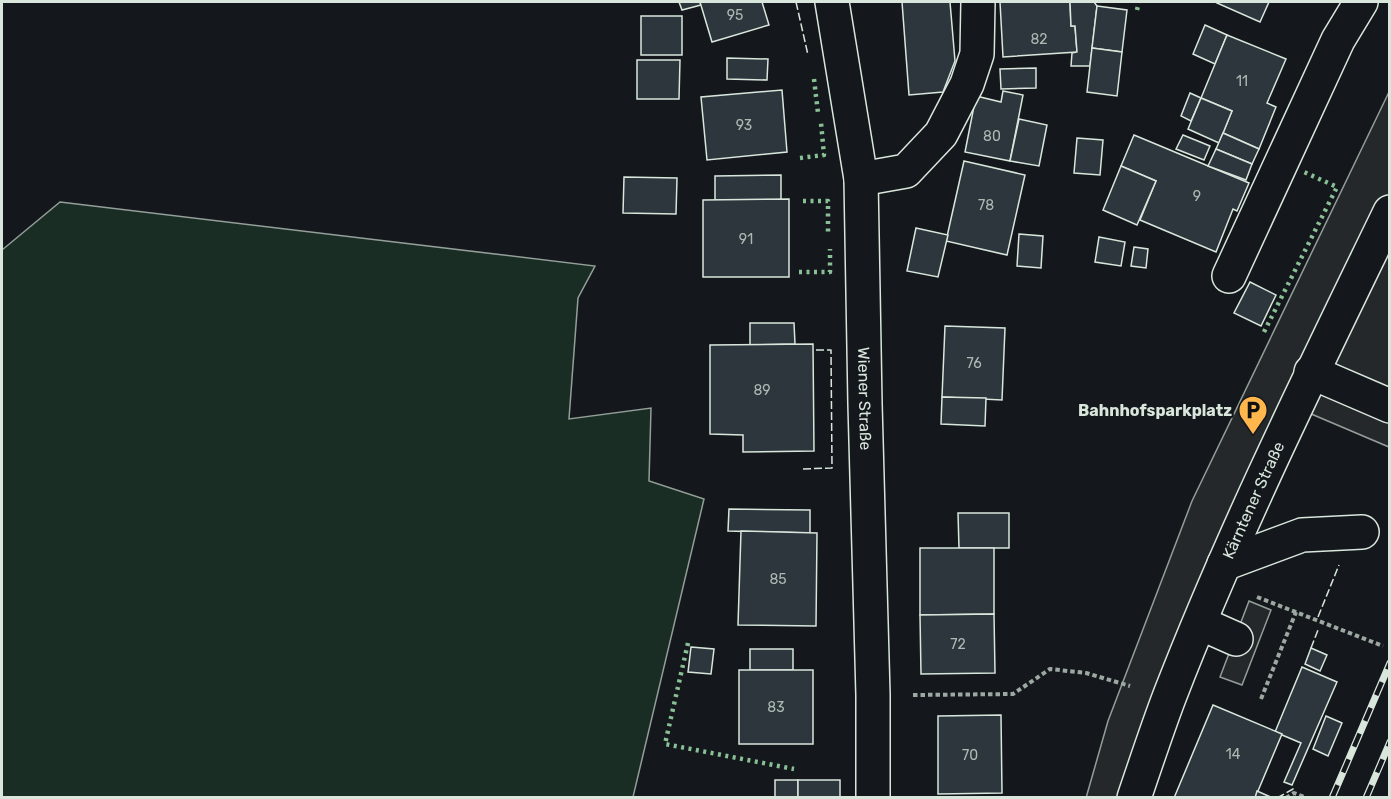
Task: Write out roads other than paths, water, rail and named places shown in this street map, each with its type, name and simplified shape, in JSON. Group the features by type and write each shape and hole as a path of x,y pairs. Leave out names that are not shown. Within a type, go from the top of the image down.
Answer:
{"street":[{"name":"Wiener Straße","path":"832,2 861,179 873,696 873,798"},
{"path":"861,179 906,171 941,134 967,84 977,54 978,2"},
{"path":"1229,276 1338,40 1361,2"},
{"name":"Kärntener Straße","path":"1134,798 1170,696 1224,564 1311,372 1389,212"},
{"path":"1311,372 1389,406"},
{"path":"1224,564 1302,535 1362,532"},
{"path":"1200,623 1236,639"}],"railway":[{"path":"1332,798 1390,663"},
{"path":"1366,798 1390,742"}],"place":[{"name":"Bahnhofsparkplatz","path":"1253,436"}]}
